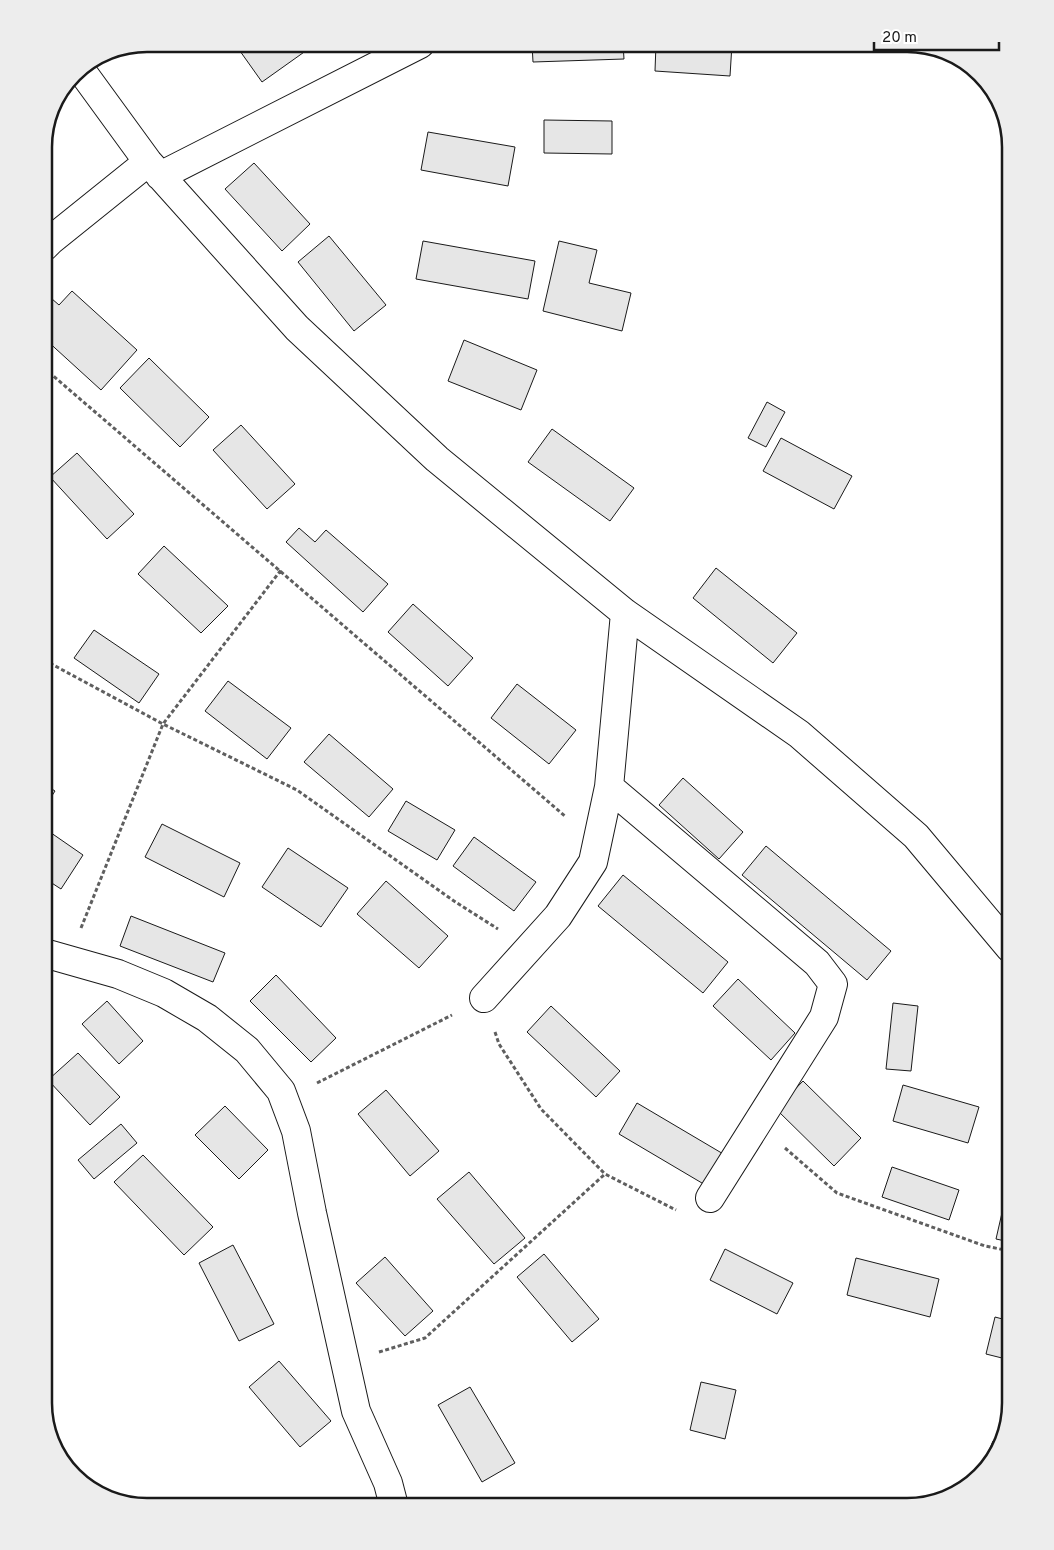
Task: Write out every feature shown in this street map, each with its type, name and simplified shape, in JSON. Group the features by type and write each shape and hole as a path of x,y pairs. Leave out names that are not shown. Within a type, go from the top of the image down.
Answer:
{"street":[{"path":"53,239 154,169 401,53"},
{"path":"85,76 154,169 297,328 437,459 625,613 799,734 858,785 916,836 1002,938"},
{"path":"484,998 558,916 593,862 609,786 625,613"},
{"path":"609,786 816,963 833,984 824,1016 710,1198"},
{"path":"56,957 118,974 164,993 207,1018 247,1050 281,1091 296,1131 356,1412 388,1483 392,1497"}],"path":[{"path":"53,376 597,843"},
{"path":"56,957 163,724 281,570"},
{"path":"53,665 163,724 298,790 454,901 528,949"},
{"path":"284,1100 484,998 499,1044 541,1109 605,1174 696,1221 710,1198"},
{"path":"757,1123 837,1193 985,1246 1002,1249"},
{"path":"344,1362 425,1338 605,1174"}],"building":[{"path":"241,53 303,53 262,82"},
{"path":"532,53 624,53 624,59 533,62"},
{"path":"656,53 731,53 730,76 655,71"},
{"path":"544,120 612,121 612,154 544,153"},
{"path":"428,132 515,147 508,186 421,170"},
{"path":"254,163 310,224 282,251 225,189"},
{"path":"329,236 386,305 354,331 298,262"},
{"path":"423,241 535,261 528,299 416,279"},
{"path":"559,241 597,250 589,283 631,293 622,331 543,311"},
{"path":"72,291 137,350 101,390 53,346 53,300 59,305"},
{"path":"464,340 537,370 521,410 448,381"},
{"path":"149,358 209,417 180,447 120,388"},
{"path":"767,402 785,412 766,447 748,438"},
{"path":"241,425 295,484 267,509 213,450"},
{"path":"552,429 634,488 610,521 528,462"},
{"path":"781,438 852,476 834,509 763,471"},
{"path":"77,453 134,514 107,539 53,480 53,475"},
{"path":"299,528 315,542 326,530 388,584 363,612 286,542"},
{"path":"164,546 228,606 201,633 138,574"},
{"path":"716,568 797,633 773,663 693,598"},
{"path":"413,604 473,658 448,686 388,632"},
{"path":"94,630 159,674 139,703 74,658"},
{"path":"228,681 291,728 267,759 205,711"},
{"path":"517,684 576,730 549,764 491,718"},
{"path":"329,734 393,789 369,817 304,762"},
{"path":"683,778 743,832 719,859 659,805"},
{"path":"406,801 455,830 437,860 388,831"},
{"path":"162,824 240,863 224,897 145,857"},
{"path":"52,834 83,855 61,889 52,883"},
{"path":"474,837 536,882 514,911 453,866"},
{"path":"766,846 891,951 867,980 742,875"},
{"path":"288,848 348,888 321,927 262,887"},
{"path":"623,875 728,962 703,993 598,906"},
{"path":"386,881 448,936 419,968 357,914"},
{"path":"131,916 225,953 213,982 120,946"},
{"path":"276,975 336,1038 311,1062 250,1001"},
{"path":"738,979 795,1033 771,1060 713,1006"},
{"path":"107,1001 143,1041 119,1064 82,1024"},
{"path":"893,1003 918,1006 911,1071 886,1069"},
{"path":"551,1006 620,1071 596,1097 527,1032"},
{"path":"78,1053 120,1097 90,1125 52,1085 52,1076"},
{"path":"803,1081 861,1138 834,1166 776,1109"},
{"path":"903,1085 979,1107 968,1143 893,1121"},
{"path":"386,1090 439,1151 410,1176 358,1114"},
{"path":"637,1103 725,1155 707,1186 619,1134"},
{"path":"225,1106 268,1150 239,1179 195,1135"},
{"path":"121,1124 137,1143 94,1179 78,1160"},
{"path":"143,1155 213,1227 184,1255 114,1182"},
{"path":"892,1167 959,1190 949,1220 882,1197"},
{"path":"469,1172 525,1238 494,1264 437,1199"},
{"path":"1002,1213 1002,1240 996,1239"},
{"path":"233,1245 274,1324 239,1341 199,1263"},
{"path":"725,1249 793,1283 777,1314 710,1280"},
{"path":"544,1254 599,1319 572,1342 517,1277"},
{"path":"385,1257 433,1311 405,1336 356,1283"},
{"path":"856,1258 939,1279 930,1317 847,1295"},
{"path":"995,1317 1002,1319 1002,1358 986,1354"},
{"path":"279,1361 331,1421 300,1447 249,1387"},
{"path":"701,1382 736,1390 725,1439 690,1430"},
{"path":"470,1387 515,1463 482,1482 438,1405"}]}
